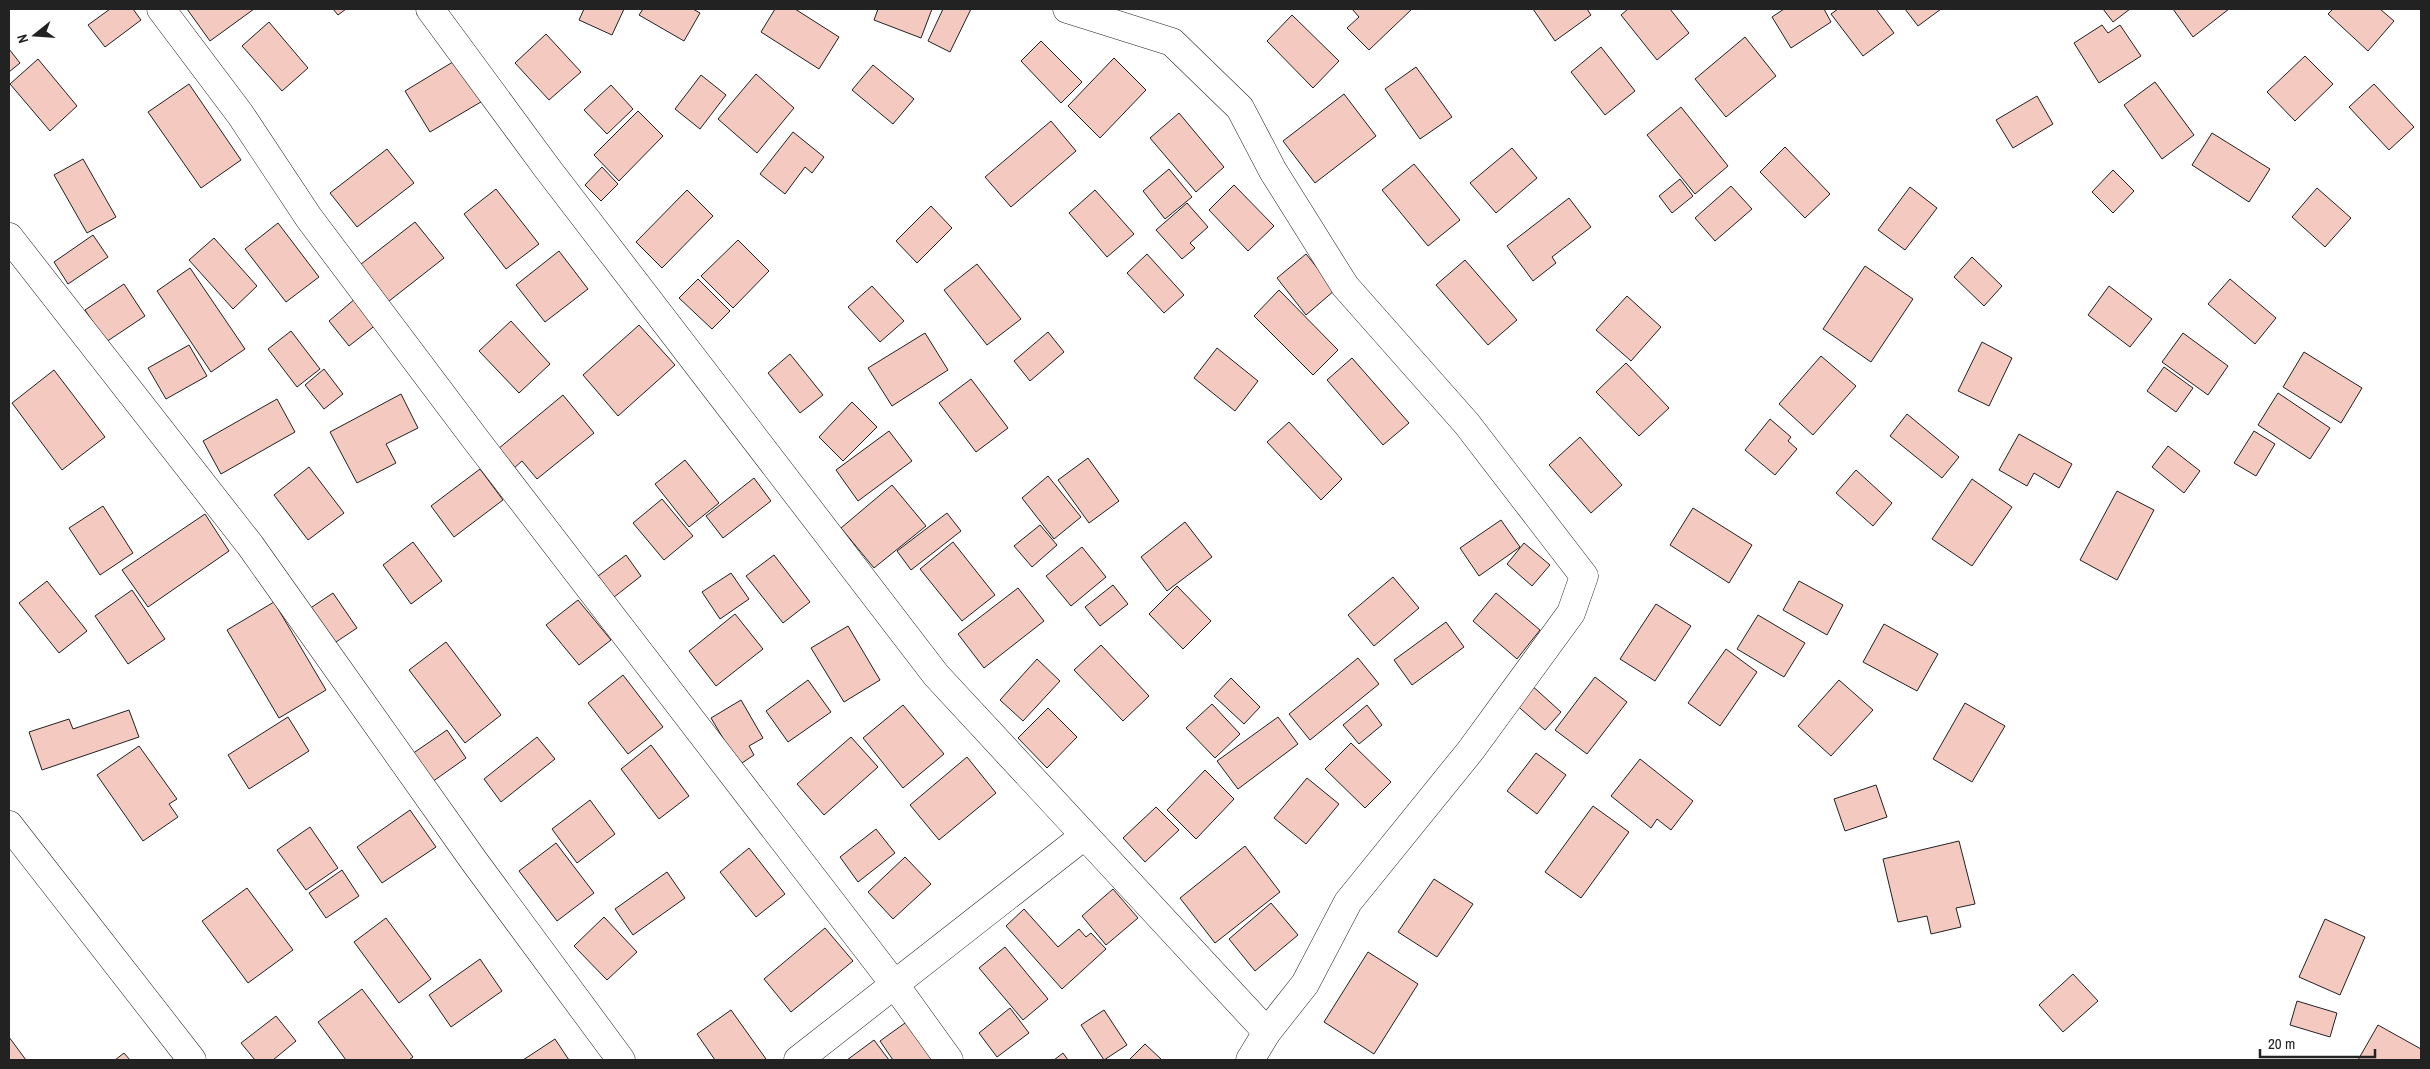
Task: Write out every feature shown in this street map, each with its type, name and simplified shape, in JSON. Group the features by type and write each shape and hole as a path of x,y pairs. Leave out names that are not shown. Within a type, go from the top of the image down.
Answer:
{"street":[{"path":"161,9 240,114 327,242 476,440 895,984 949,1060"},
{"path":"430,9 548,168 936,675 1267,1032"},
{"path":"1067,9 1172,42 1240,108 1273,171 1345,286 1467,424 1584,576 1571,614 1471,750 1348,902 1305,984 1267,1032 1250,1060"},
{"path":"9,237 250,545 474,861 621,1060"},
{"path":"9,825 192,1060"},
{"path":"798,1060 1084,836"}],"building":[{"path":"110,9 133,9 141,20 105,47 88,25"},
{"path":"187,9 254,9 210,41"},
{"path":"333,9 346,9 338,15"},
{"path":"584,9 624,9 612,35 579,20"},
{"path":"643,9 693,9 700,13 684,41 639,15"},
{"path":"775,9 795,9 839,37 819,69 761,32"},
{"path":"878,9 932,9 921,38 874,20"},
{"path":"943,9 971,9 950,52 928,41"},
{"path":"1352,9 1412,9 1369,50 1347,28 1359,17"},
{"path":"1533,9 1587,9 1591,15 1555,41"},
{"path":"1628,9 1670,9 1689,33 1657,60 1621,15"},
{"path":"1784,9 1824,9 1831,22 1791,48 1772,17"},
{"path":"1838,9 1876,9 1894,33 1863,56 1831,14"},
{"path":"1905,9 1941,9 1918,26"},
{"path":"2103,9 2130,9 2113,22"},
{"path":"2173,9 2229,9 2193,37"},
{"path":"2333,9 2380,9 2394,21 2368,51 2328,14"},
{"path":"1292,15 1339,61 1313,88 1267,41"},
{"path":"269,22 308,68 282,91 242,46"},
{"path":"2102,25 2108,33 2120,25 2141,56 2099,83 2074,43"},
{"path":"546,34 581,72 549,100 515,63"},
{"path":"1745,37 1776,76 1726,117 1695,79"},
{"path":"1041,41 1082,82 1061,103 1021,61"},
{"path":"1601,47 1635,91 1605,115 1571,72"},
{"path":"9,49 20,63 9,72"},
{"path":"2305,56 2333,84 2295,121 2267,92"},
{"path":"461,57 486,99 430,132 405,91"},
{"path":"1114,58 1146,90 1100,138 1068,106"},
{"path":"38,59 77,106 50,131 10,84"},
{"path":"873,65 914,99 893,124 852,90"},
{"path":"1416,67 1452,117 1420,139 1385,89"},
{"path":"756,74 794,108 757,153 718,119"},
{"path":"701,75 726,95 700,129 675,109"},
{"path":"2155,82 2194,135 2162,159 2124,105"},
{"path":"189,84 241,160 201,188 148,112"},
{"path":"2374,84 2414,127 2389,150 2349,107"},
{"path":"611,85 633,109 607,134 584,110"},
{"path":"1344,94 1376,136 1315,183 1283,141"},
{"path":"2037,96 2053,124 2013,148 1996,120"},
{"path":"1681,107 1728,166 1695,194 1647,135"},
{"path":"638,111 663,136 619,181 594,155"},
{"path":"1179,113 1224,167 1196,192 1150,138"},
{"path":"1051,121 1076,151 1011,207 985,177"},
{"path":"793,132 824,157 812,173 805,167 785,194 760,174"},
{"path":"2212,133 2270,169 2249,202 2192,165"},
{"path":"1785,147 1830,194 1805,218 1760,172"},
{"path":"1512,148 1537,178 1496,213 1470,183"},
{"path":"387,149 414,183 357,227 330,193"},
{"path":"83,159 116,217 87,233 54,175"},
{"path":"1414,164 1460,220 1428,246 1382,190"},
{"path":"602,167 618,184 601,201 585,185"},
{"path":"1169,169 1192,197 1165,219 1143,191"},
{"path":"2113,170 2134,191 2113,213 2092,192"},
{"path":"1680,179 1693,196 1672,213 1659,196"},
{"path":"1234,185 1274,226 1248,251 1209,210"},
{"path":"1731,186 1752,209 1715,241 1695,218"},
{"path":"1910,187 1937,208 1905,250 1878,230"},
{"path":"2317,188 2351,218 2325,247 2292,217"},
{"path":"496,189 539,244 506,269 464,214"},
{"path":"687,190 713,216 662,268 636,242"},
{"path":"1095,190 1134,234 1107,257 1069,213"},
{"path":"1569,198 1591,227 1552,257 1556,263 1533,281 1507,246"},
{"path":"1187,203 1208,227 1190,243 1195,248 1182,259 1156,230"},
{"path":"931,206 952,228 917,263 896,241"},
{"path":"415,222 444,258 384,305 356,268"},
{"path":"278,223 319,277 286,302 245,249"},
{"path":"93,235 108,257 68,284 54,262"},
{"path":"214,238 257,286 233,309 189,260"},
{"path":"738,240 769,271 733,308 701,276"},
{"path":"559,251 588,289 545,322 516,285"},
{"path":"1147,254 1184,295 1164,313 1127,273"},
{"path":"1306,254 1335,290 1306,315 1277,278"},
{"path":"1972,257 2002,286 1984,306 1954,277"},
{"path":"1465,260 1517,320 1488,345 1436,285"},
{"path":"977,264 1021,319 987,345 944,290"},
{"path":"1865,266 1913,299 1871,362 1823,329"},
{"path":"190,268 245,349 211,372 157,291"},
{"path":"698,279 730,311 712,329 679,298"},
{"path":"2230,279 2276,318 2255,344 2208,304"},
{"path":"124,284 145,316 106,342 85,310"},
{"path":"872,286 904,321 880,342 848,307"},
{"path":"2109,286 2152,319 2130,347 2088,315"},
{"path":"1279,290 1338,350 1313,375 1254,316"},
{"path":"1627,296 1661,327 1631,361 1596,330"},
{"path":"356,298 377,324 349,346 329,321"},
{"path":"511,321 550,364 519,393 479,351"},
{"path":"639,325 675,365 618,416 583,375"},
{"path":"291,331 320,369 297,387 268,349"},
{"path":"1048,332 1064,352 1030,381 1014,361"},
{"path":"925,333 948,370 892,406 868,368"},
{"path":"2183,333 2228,366 2208,395 2162,362"},
{"path":"1982,342 2012,358 1989,406 1958,391"},
{"path":"189,345 207,376 166,399 148,368"},
{"path":"1217,348 1258,381 1235,411 1194,378"},
{"path":"2304,352 2362,388 2341,423 2283,387"},
{"path":"790,354 823,395 800,413 768,373"},
{"path":"1821,356 1856,386 1813,435 1779,404"},
{"path":"1352,358 1409,423 1383,445 1327,380"},
{"path":"1626,363 1669,408 1639,436 1596,392"},
{"path":"2164,367 2193,388 2176,412 2147,391"},
{"path":"324,369 343,394 324,409 305,385"},
{"path":"54,370 105,437 62,470 12,403"},
{"path":"971,379 1008,428 976,452 939,403"},
{"path":"2278,393 2330,428 2310,459 2258,425"},
{"path":"401,394 418,428 386,444 396,463 357,483 330,432"},
{"path":"563,395 594,433 537,479 522,461 513,469 498,449"},
{"path":"277,399 295,432 221,474 203,441"},
{"path":"852,402 877,427 843,461 819,437"},
{"path":"1907,414 1959,457 1942,478 1890,436"},
{"path":"1770,419 1791,437 1788,441 1797,449 1775,475 1745,450"},
{"path":"1289,422 1342,479 1321,500 1267,442"},
{"path":"889,431 912,461 858,501 836,470"},
{"path":"2254,431 2275,444 2256,476 2234,463"},
{"path":"2019,434 2072,464 2059,488 2034,473 2027,486 1999,470"},
{"path":"1580,437 1622,485 1591,513 1549,465"},
{"path":"2168,446 2200,471 2184,493 2152,467"},
{"path":"1088,458 1119,501 1089,523 1058,480"},
{"path":"685,460 719,503 689,527 655,484"},
{"path":"309,467 344,513 308,540 274,495"},
{"path":"480,469 503,500 454,537 431,506"},
{"path":"1856,470 1892,503 1873,526 1836,493"},
{"path":"1048,476 1081,517 1054,539 1022,498"},
{"path":"754,478 771,501 723,538 706,516"},
{"path":"1972,479 2012,507 1972,566 1932,539"},
{"path":"892,485 926,526 874,568 841,528"},
{"path":"2117,491 2154,510 2117,580 2080,560"},
{"path":"662,499 693,536 664,560 633,523"},
{"path":"103,506 133,553 100,575 69,528"},
{"path":"1693,508 1752,545 1729,583 1670,545"},
{"path":"947,513 961,531 911,570 897,551"},
{"path":"205,514 229,551 148,607 122,570"},
{"path":"1501,520 1520,547 1479,576 1460,548"},
{"path":"1185,522 1212,557 1167,591 1141,557"},
{"path":"1040,525 1057,545 1032,567 1014,546"},
{"path":"413,542 442,581 411,604 383,565"},
{"path":"953,542 995,595 962,621 920,569"},
{"path":"1524,543 1550,565 1532,586 1507,564"},
{"path":"1082,547 1106,577 1071,606 1046,576"},
{"path":"626,555 641,576 609,601 594,579"},
{"path":"774,555 810,602 783,623 746,576"},
{"path":"731,573 749,599 720,619 702,592"},
{"path":"1393,577 1419,608 1374,646 1348,615"},
{"path":"47,581 87,631 59,653 19,603"},
{"path":"1799,581 1843,605 1827,635 1783,610"},
{"path":"1113,585 1128,604 1100,626 1085,607"},
{"path":"1177,586 1211,621 1183,649 1149,614"},
{"path":"1018,588 1044,621 984,668 958,634"},
{"path":"132,590 165,639 128,664 95,616"},
{"path":"333,593 357,628 333,644 309,609"},
{"path":"1496,593 1540,630 1517,659 1473,621"},
{"path":"578,600 611,640 579,665 546,625"},
{"path":"274,602 326,690 279,718 227,630"},
{"path":"1656,604 1691,626 1655,681 1620,659"},
{"path":"735,614 763,649 716,686 689,651"},
{"path":"1758,615 1805,643 1784,677 1737,649"},
{"path":"1446,622 1464,647 1412,685 1394,660"},
{"path":"1884,624 1938,654 1917,691 1863,662"},
{"path":"848,626 880,680 844,702 811,648"},
{"path":"446,642 501,715 465,743 409,670"},
{"path":"1101,645 1149,696 1123,721 1074,670"},
{"path":"1726,649 1757,672 1720,726 1688,703"},
{"path":"1358,658 1379,684 1310,740 1289,714"},
{"path":"1037,659 1060,681 1023,721 1000,700"},
{"path":"623,675 663,727 628,754 588,703"},
{"path":"1595,677 1627,702 1587,754 1555,730"},
{"path":"1231,678 1260,707 1244,724 1214,696"},
{"path":"808,680 831,712 788,742 766,711"},
{"path":"1839,680 1873,710 1831,756 1798,726"},
{"path":"1529,683 1561,712 1545,730 1513,702"},
{"path":"741,700 763,738 749,746 754,755 739,765 711,718"},
{"path":"1965,703 2005,726 1972,782 1933,759"},
{"path":"1212,704 1240,734 1215,758 1186,728"},
{"path":"903,705 944,754 903,788 863,738"},
{"path":"1367,705 1382,725 1359,744 1343,725"},
{"path":"1048,708 1077,737 1047,768 1018,738"},
{"path":"129,710 139,737 42,770 29,732 69,719 73,729"},
{"path":"288,717 309,751 249,789 228,755"},
{"path":"1278,717 1298,744 1238,789 1217,761"},
{"path":"447,730 466,758 432,782 412,754"},
{"path":"537,737 555,759 501,802 484,779"},
{"path":"851,737 878,767 824,815 797,784"},
{"path":"1351,743 1391,782 1365,808 1325,769"},
{"path":"651,745 689,796 659,819 621,769"},
{"path":"139,746 177,799 169,804 178,817 143,841 97,775"},
{"path":"1536,753 1566,775 1537,814 1507,791"},
{"path":"967,757 996,793 939,840 910,805"},
{"path":"1640,759 1693,801 1671,830 1657,819 1651,828 1611,796"},
{"path":"1205,770 1234,799 1196,839 1167,810"},
{"path":"1307,778 1339,804 1306,844 1274,818"},
{"path":"1876,785 1887,817 1845,831 1834,799"},
{"path":"590,800 615,834 577,863 552,829"},
{"path":"1593,806 1629,832 1581,898 1545,872"},
{"path":"1156,807 1179,830 1145,862 1123,838"},
{"path":"410,810 436,847 382,883 357,847"},
{"path":"310,827 338,868 306,890 277,850"},
{"path":"876,829 895,853 858,882 840,857"},
{"path":"1959,841 1975,904 1956,908 1961,927 1931,934 1927,916 1898,922 1883,859"},
{"path":"556,843 594,893 557,921 519,871"},
{"path":"1245,846 1280,892 1215,943 1180,898"},
{"path":"749,848 785,894 756,917 720,872"},
{"path":"905,857 931,884 893,919 868,892"},
{"path":"342,870 359,896 326,918 309,893"},
{"path":"667,872 685,898 633,935 615,909"},
{"path":"1434,879 1473,904 1437,957 1398,932"},
{"path":"247,888 293,950 248,983 202,921"},
{"path":"1113,889 1138,918 1106,945 1082,916"},
{"path":"1271,903 1298,935 1255,971 1229,939"},
{"path":"1024,909 1058,947 1079,929 1086,937 1091,933 1106,949 1062,989 1006,926"},
{"path":"604,917 637,952 607,980 574,946"},
{"path":"386,918 431,979 399,1003 354,942"},
{"path":"2325,919 2365,937 2340,995 2299,977"},
{"path":"825,928 853,961 791,1012 764,979"},
{"path":"1005,947 1048,999 1023,1020 979,968"},
{"path":"1368,952 1418,984 1374,1054 1324,1022"},
{"path":"480,959 502,991 451,1027 429,995"},
{"path":"2073,974 2098,1001 2063,1032 2039,1005"},
{"path":"362,989 413,1057 409,1060 346,1060 318,1022"},
{"path":"2297,1001 2337,1013 2330,1037 2290,1025"},
{"path":"1010,1008 1029,1033 997,1057 979,1033"},
{"path":"731,1010 765,1060 715,1060 697,1034"},
{"path":"1104,1010 1127,1045 1104,1060 1081,1025"},
{"path":"276,1016 296,1041 273,1060 255,1060 241,1043"},
{"path":"912,1018 943,1060 893,1060 880,1041"},
{"path":"2378,1025 2421,1049 2421,1060 2358,1060"},
{"path":"9,1037 26,1060 9,1060"},
{"path":"555,1039 569,1060 523,1060"},
{"path":"874,1040 889,1060 847,1060"},
{"path":"1145,1044 1162,1060 1129,1060"},
{"path":"124,1053 130,1060 115,1060"},
{"path":"1063,1053 1068,1060 1054,1060"}]}
